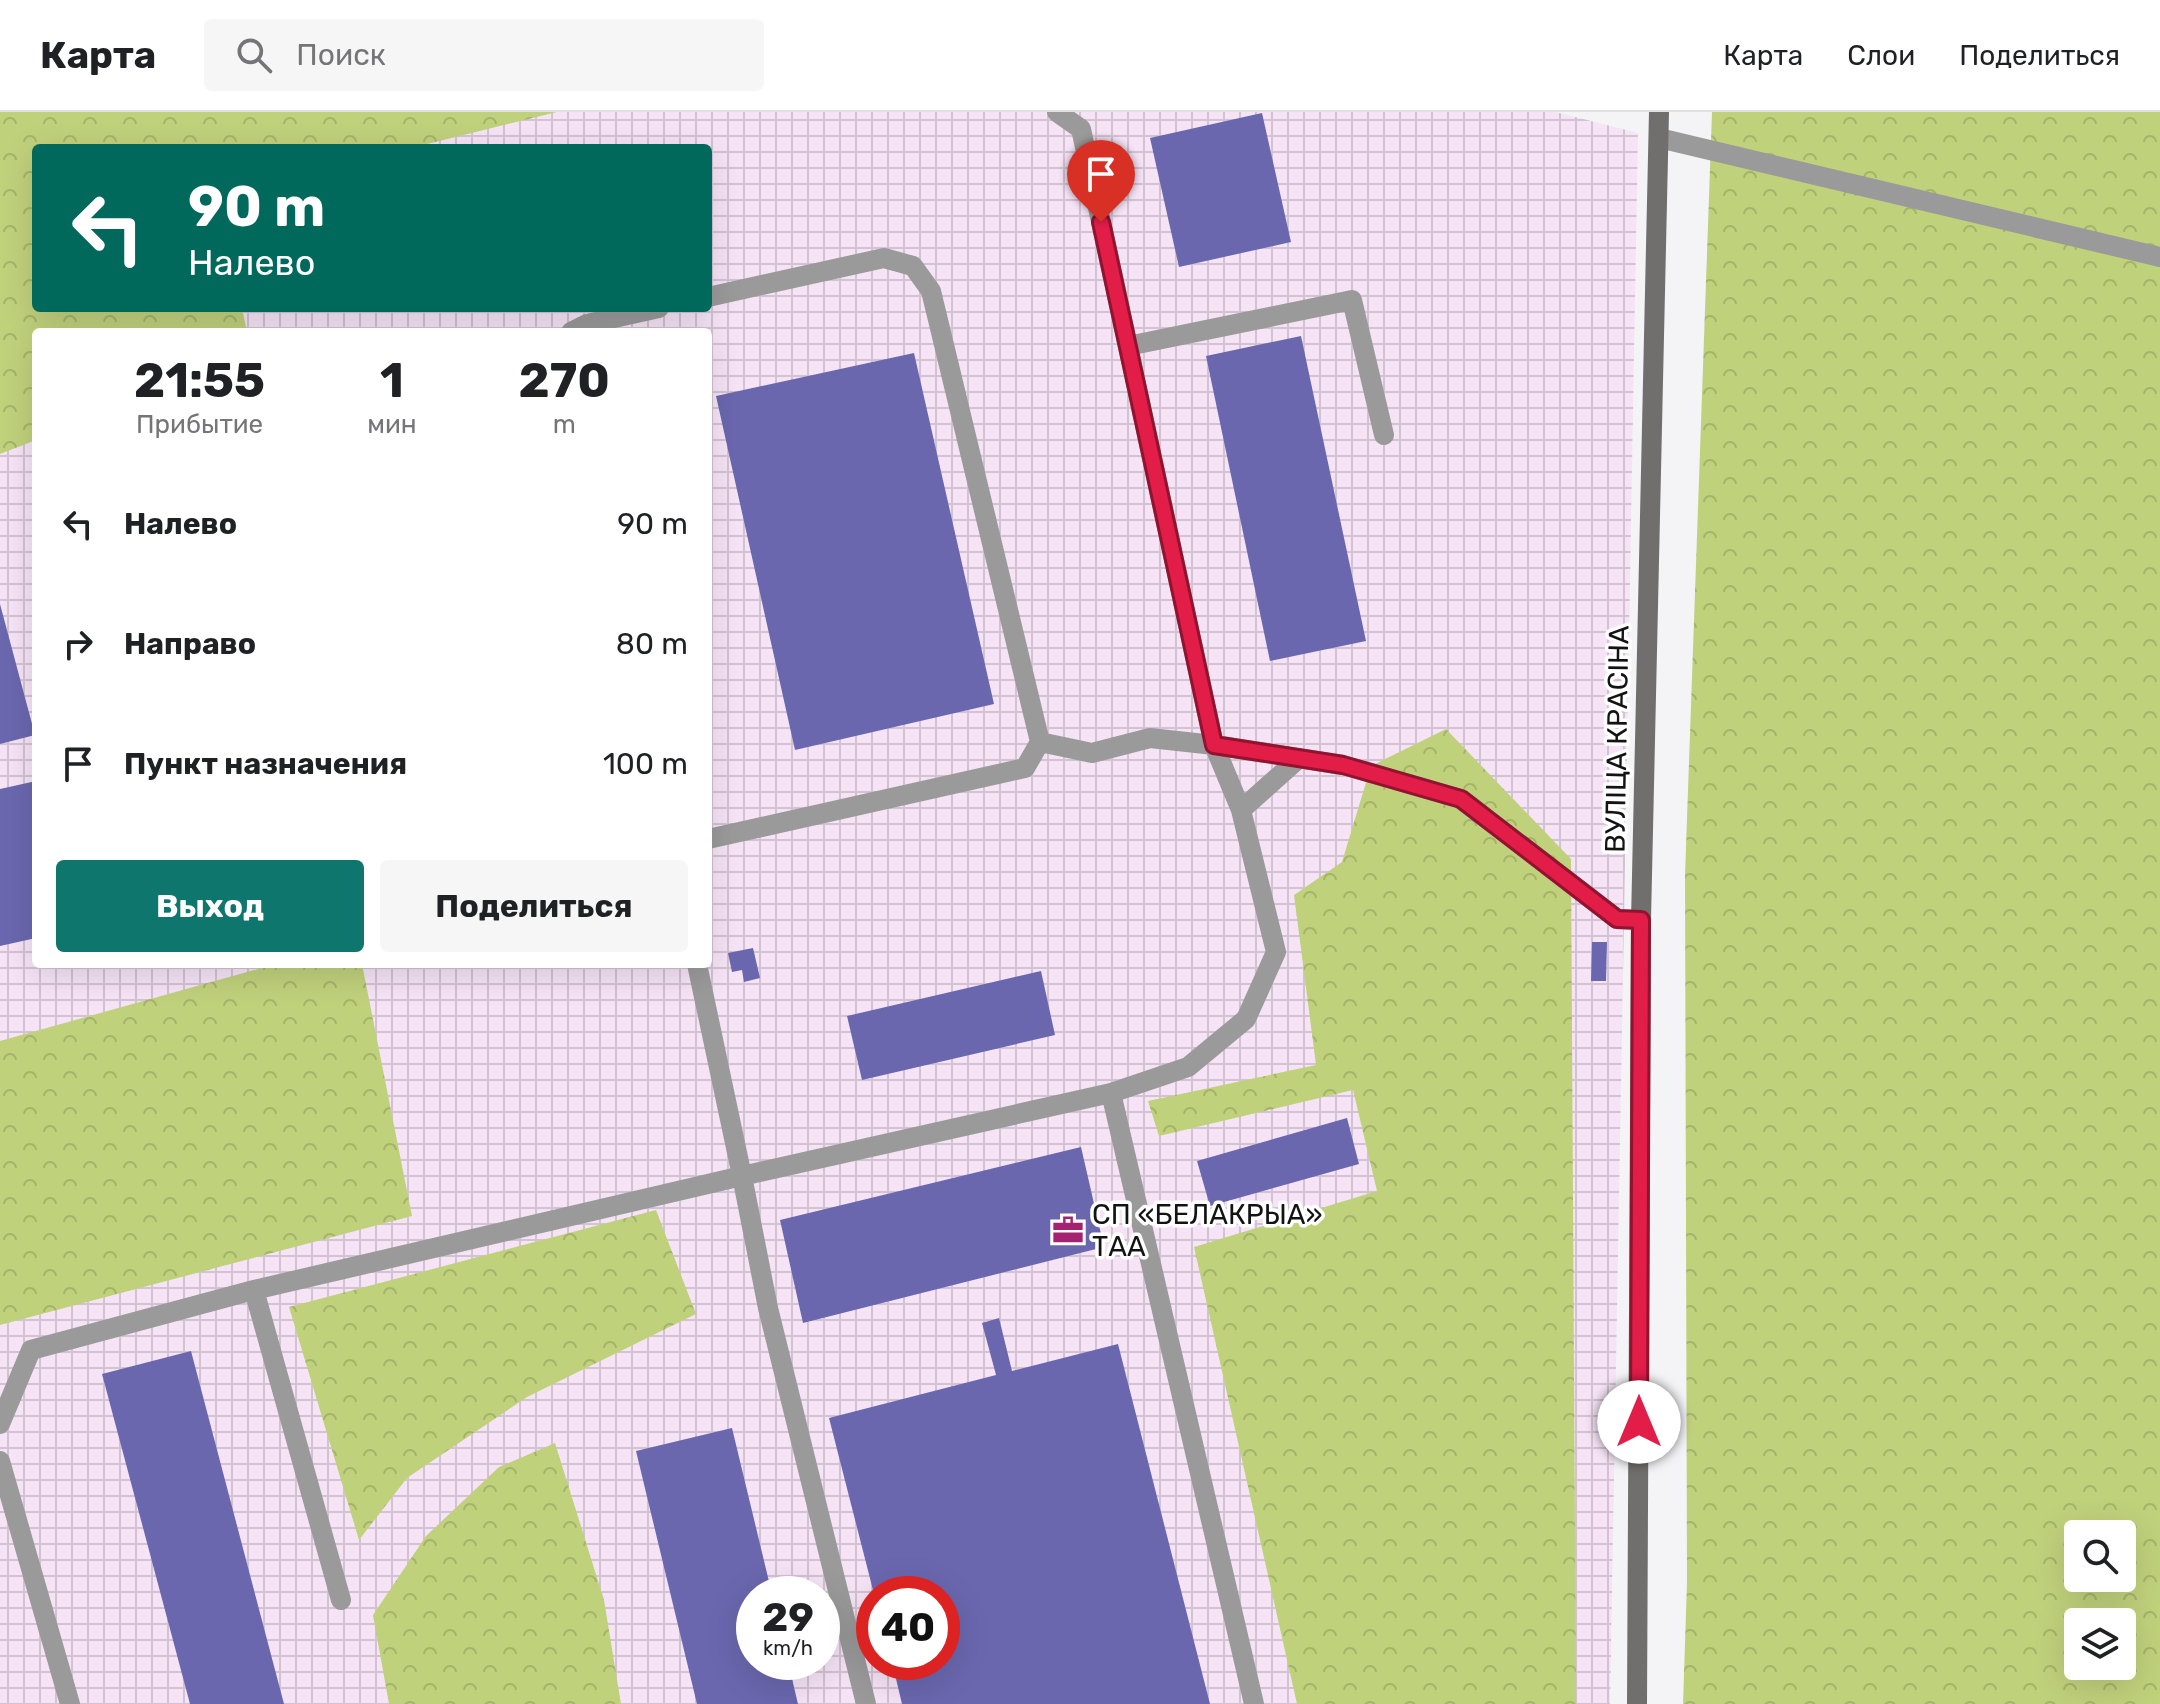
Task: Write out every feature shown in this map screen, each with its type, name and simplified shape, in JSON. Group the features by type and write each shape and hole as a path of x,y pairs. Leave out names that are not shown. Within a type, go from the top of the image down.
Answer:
{"street":[{"path":"0,1424 31,1350 254,1290 1111,1093 1188,1067 1246,1019 1276,952 1241,810 1214,745 1081,129 1057,112"},
{"name":"ВУЛІЦА КРАСІНА","path":"1637,1704 1641,920 1659,112"},
{"path":"1659,138 2160,257"},
{"path":"712,296 884,258 913,266 931,291 1040,742 1025,768 712,838"},
{"path":"1128,346 1352,300 1384,435"},
{"path":"579,328 641,312"},
{"path":"1040,742 1092,753 1150,738 1214,745 1343,765 1461,799 1617,919 1641,920"},
{"path":"1241,810 1298,759"},
{"path":"698,968 768,1308 866,1704"},
{"path":"1111,1093 1254,1704"},
{"path":"254,1290 341,1600"},
{"path":"0,1461 70,1704"}],"shaded area":[{"path":"0,112 1556,112 1638,133 1610,1704 0,1704"}],"green space":[{"path":"0,112 557,112 427,144 32,144 32,312 243,312 246,328 32,328 32,442 0,454"},
{"path":"1712,112 2160,112 2160,1704 1683,1704 1687,1582 1685,875"},
{"path":"1446,729 1571,859 1576,1704 1297,1704 1194,1247 1377,1191 1353,1090 1159,1136 1148,1101 1316,1065 1294,895 1342,862 1371,766"},
{"path":"262,968 363,968 412,1216 0,1325 0,1041"},
{"path":"656,1210 696,1314 527,1397 407,1478 359,1540 289,1307"},
{"path":"555,1443 604,1600 621,1704 389,1704 373,1615 426,1536 499,1467"}],"building":[{"path":"1262,113 1291,242 1179,267 1150,138"},
{"path":"1301,336 1366,641 1270,661 1206,356"},
{"path":"914,353 994,704 795,750 716,396"},
{"path":"0,604 32,724 32,736 0,744"},
{"path":"32,782 32,939 0,946 0,789"},
{"path":"1592,942 1607,942 1606,981 1591,981"},
{"path":"753,948 760,978 744,982 742,970 732,972 728,953"},
{"path":"1041,971 1055,1035 862,1080 847,1016"},
{"path":"1347,1118 1359,1164 1210,1206 1197,1161"},
{"path":"1081,1147 1104,1247 803,1323 780,1220"},
{"path":"999,1318 1012,1371 1118,1344 1210,1704 902,1704 896,1680 960,1680 960,1576 869,1576 829,1418 996,1375 982,1323"},
{"path":"191,1351 284,1704 190,1704 102,1374"},
{"path":"732,1428 768,1576 736,1576 736,1680 792,1680 798,1704 697,1704 636,1451"}],"place":[{"name":"СП «БЕЛАКРЫА» ТАА","path":"1068,1230"}],"route":[{"path":"1101,222 1214,745 1343,765 1461,799 1617,919 1641,920 1639,1422"}]}
